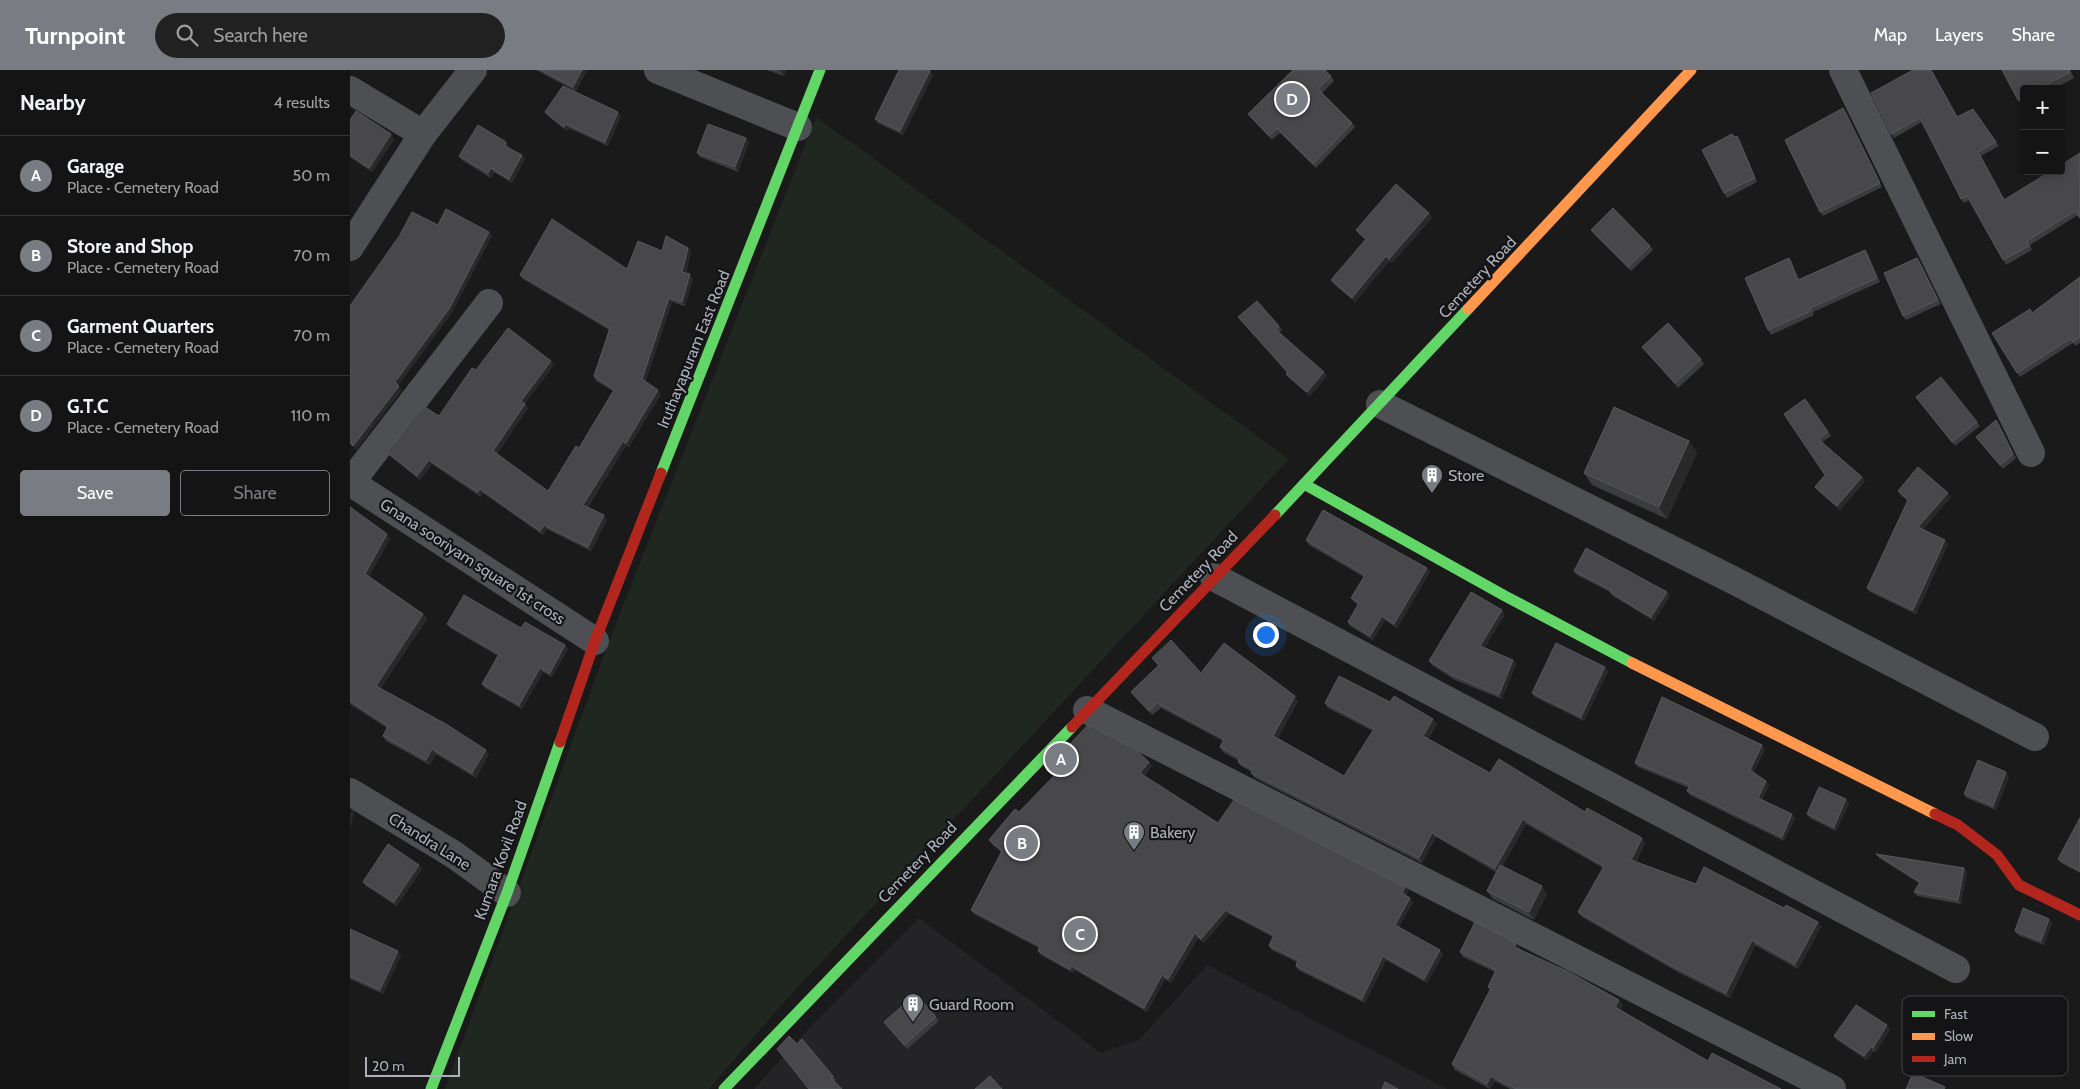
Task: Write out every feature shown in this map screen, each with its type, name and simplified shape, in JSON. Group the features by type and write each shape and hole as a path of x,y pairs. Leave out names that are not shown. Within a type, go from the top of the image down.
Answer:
{"main road":[{"name":"Iruthayapuram East Road","path":"595,641 820,70"},
{"name":"Cemetery Road","path":"724,1089 1380,404 1691,70"},
{"path":"1304,484 1505,596 1674,685 1958,825 1997,855 2019,884 2080,915"},
{"name":"Kumara Kovil Road","path":"431,1089 507,893 595,641"}],"street":[{"path":"350,246 423,134 473,70"},
{"path":"658,70 798,127"},
{"path":"1844,70 2031,453"},
{"path":"350,90 423,134"},
{"path":"351,482 489,303"},
{"path":"1380,404 1736,582 2035,736"},
{"name":"Gnana sooriyam square 1st cross","path":"351,482 595,641"},
{"path":"1214,578 1956,969"},
{"path":"1087,710 1832,1089"},
{"name":"Chandra Lane","path":"350,792 453,854 507,893"}],"shaded area":[{"path":"816,117 1289,459 785,1001 709,1089 445,1089 608,644"},
{"path":"919,918 1101,1053 1139,1040 1207,965 1447,1089 754,1089 809,1028"}],"building":[{"path":"541,70 582,70 573,87"},
{"path":"899,70 930,71 900,131 875,119"},
{"path":"1293,70 1325,70 1331,76 1318,89 1352,123 1313,164 1277,128 1269,136 1248,114"},
{"path":"1913,70 1931,70 1957,117 1973,109 1996,142 1978,152 2004,200 2045,175 2065,175 2065,162 2080,153 2080,218 2075,211 2027,241 2029,246 2003,260 1967,196 1961,199 1920,118 1891,134 1871,93"},
{"path":"2002,70 2069,70 2070,72 2046,85 2020,85 2020,99 2018,100"},
{"path":"563,86 618,112 605,142 566,124 564,127 545,112"},
{"path":"1843,108 1880,183 1820,212 1785,140"},
{"path":"356,111 391,134 369,168 350,155 350,120"},
{"path":"708,124 746,138 735,167 697,153"},
{"path":"478,125 506,142 505,146 522,155 509,179 491,168 488,173 459,156"},
{"path":"1732,134 1734,137 1737,136 1755,178 1724,193 1702,150"},
{"path":"1396,184 1429,213 1389,259 1386,256 1352,298 1331,280 1366,239 1356,230"},
{"path":"1613,208 1650,246 1628,267 1591,230"},
{"path":"446,209 489,232 449,309 395,382 399,386 353,446 350,443 350,306 400,235 412,212 438,225"},
{"path":"552,219 627,269 638,241 662,251 666,236 688,248 682,272 690,274 682,302 669,298 642,379 658,390 626,443 623,441 583,505 604,515 588,547 544,525 540,531 480,489 478,492 429,460 417,476 387,452 423,406 439,416 472,368 476,370 508,328 551,361 521,401 525,404 493,451 548,491 576,446 579,448 614,390 594,376 610,328 520,275"},
{"path":"1865,250 1877,278 1810,308 1811,311 1768,330 1745,278 1789,258 1798,280"},
{"path":"1917,258 1938,300 1903,316 1884,273"},
{"path":"2080,277 2080,337 2073,342 2070,339 2017,373 1992,333 2030,309 2032,313"},
{"path":"1257,301 1279,326 1275,329 1324,372 1307,392 1286,374 1288,372 1238,317"},
{"path":"1668,323 1701,359 1675,383 1642,347"},
{"path":"1941,377 1977,422 1952,442 1916,397"},
{"path":"1805,399 1828,432 1818,439 1862,477 1837,506 1815,487 1825,475 1784,414"},
{"path":"1614,407 1689,441 1659,507 1584,473"},
{"path":"1996,420 2013,454 2000,465 1976,437"},
{"path":"1918,467 1948,493 1918,527 1945,540 1913,610 1867,588 1908,500 1898,491"},
{"path":"350,507 387,534 365,574 423,614 376,686 446,724 486,750 472,773 432,749 426,760 383,736 388,726 350,701"},
{"path":"1323,510 1427,568 1394,624 1382,616 1370,636 1348,622 1359,603 1351,598 1365,575 1306,540"},
{"path":"1586,548 1667,592 1651,617 1610,592 1611,590 1574,571"},
{"path":"1471,592 1502,610 1480,646 1513,660 1499,695 1452,675 1429,661"},
{"path":"464,595 521,628 525,622 565,645 550,673 540,668 519,705 482,684 499,654 447,624"},
{"path":"1171,640 1201,673 1224,643 1295,696 1273,736 1344,776 1374,729 1325,703 1339,676 1390,702 1394,696 1433,719 1423,736 1490,773 1499,759 1585,812 1587,808 1642,838 1631,860 1696,884 1704,867 1784,908 1786,905 1818,922 1795,964 1752,940 1726,993 1672,966 1578,912 1604,866 1523,819 1495,868 1432,833 1419,858 1251,773 1253,770 1238,762 1240,758 1220,747 1224,739 1157,703 1149,711 1131,692 1159,665 1152,658"},
{"path":"1556,643 1605,667 1581,717 1532,693"},
{"path":"1662,697 1762,745 1750,770 1766,781 1758,798 1792,814 1782,837 1687,791 1690,785 1635,763"},
{"path":"1088,725 1135,749 1149,762 1140,773 1218,823 1234,800 1405,887 1402,893 1410,898 1395,925 1440,950 1424,979 1383,956 1362,999 1296,966 1298,960 1269,946 1274,935 1226,910 1201,939 1195,933 1168,979 1162,975 1144,1008 1072,966 1070,969 1038,951 1040,946 971,910 1002,851 989,840 1015,809 1019,812 1063,767 1054,761"},
{"path":"1978,760 2006,772 1993,806 1964,794"},
{"path":"1819,787 1846,799 1834,827 1807,814"},
{"path":"2080,818 2080,871 2058,859"},
{"path":"388,844 419,865 394,902 363,882"},
{"path":"1876,854 1964,868 1958,900 1914,892 1920,882"},
{"path":"1500,865 1542,886 1529,912 1487,891"},
{"path":"2023,908 2049,919 2041,941 2015,931"},
{"path":"1475,922 1517,943 1514,947 1569,972 1619,1000 1615,1007 1708,1061 1712,1053 1781,1089 1516,1089 1491,1076 1487,1084 1452,1064 1491,988 1488,987 1496,970 1460,952"},
{"path":"350,929 398,951 380,990 350,976"},
{"name":"Guard Room","path":"916,994 936,1017 904,1045 884,1022"},
{"path":"1856,1005 1887,1025 1873,1048 1871,1047 1864,1056 1834,1036"},
{"path":"789,1036 797,1044 802,1039 833,1076 831,1078 842,1089 809,1089 777,1049"},
{"path":"990,1076 1002,1089 975,1089"},
{"path":"1912,1076 1920,1076 1945,1087 1944,1089 1906,1089"},
{"path":"1385,1082 1398,1089 1382,1089"}],"traffic: fast":[{"path":"661,473 820,70"},
{"path":"1275,515 1468,309"},
{"path":"1304,484 1505,596 1632,663"},
{"path":"724,1089 1072,727"},
{"path":"431,1089 507,893 560,742"}],"traffic: slow":[{"path":"1468,309 1691,70"},
{"path":"1632,663 1935,814"}],"traffic: jam":[{"path":"560,742 595,641 661,473"},
{"path":"1072,727 1275,515"},
{"path":"1935,814 1958,825 1997,855 2019,885 2080,915"}],"place":[{"name":"G.T.C","path":"1292,99"},
{"name":"Store","path":"1432,494"},
{"name":"Garage","path":"1061,759"},
{"name":"Store and Shop","path":"1022,843"},
{"name":"Bakery","path":"1134,851"},
{"name":"Garment Quarters","path":"1080,934"},
{"name":"Guard Room","path":"913,1023"}]}
